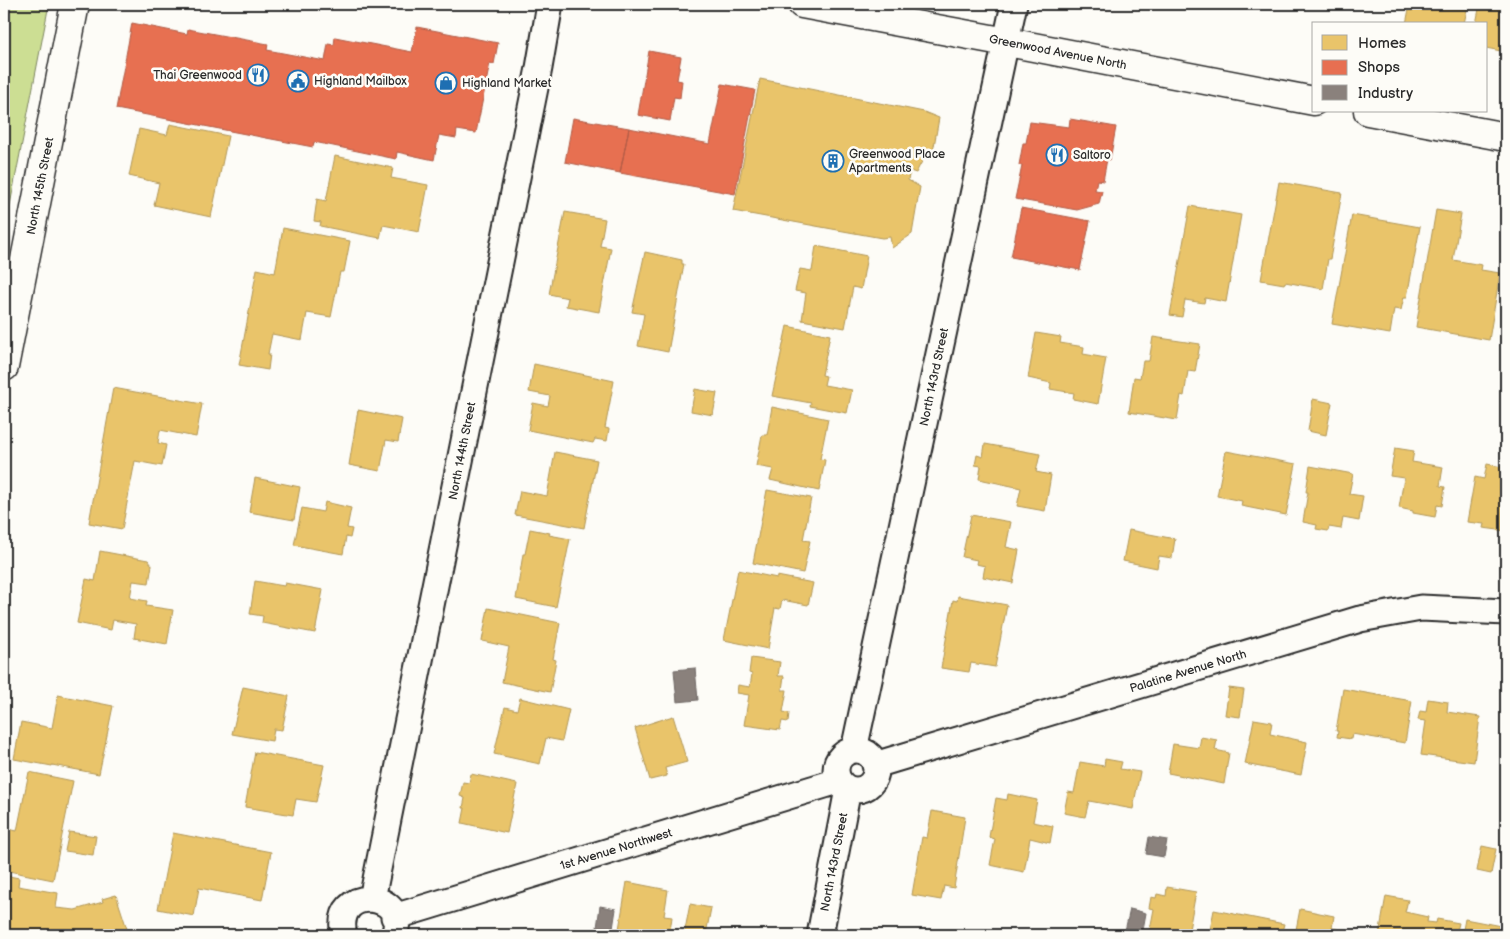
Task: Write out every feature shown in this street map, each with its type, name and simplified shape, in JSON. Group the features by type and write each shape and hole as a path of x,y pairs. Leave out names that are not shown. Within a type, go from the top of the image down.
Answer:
{"main road":[{"name":"North 145th Street","path":"4,367 75,4"},
{"name":"Greenwood Avenue North","path":"802,4 1312,101"},
{"path":"1373,112 1506,138"}],"street":[{"name":"North 144th Street","path":"372,898 535,88 550,4"},
{"name":"North 143rd Street","path":"854,750 1014,4"},
{"name":"Palatine Avenue North","path":"875,765 1360,619 1421,608 1506,612"},
{"path":"854,750 861,750 868,754 875,765 876,772 871,784 860,790 843,785 835,768 842,755 854,750"},
{"name":"North 143rd Street","path":"820,935 843,785"},
{"name":"1st Avenue Northwest","path":"394,926 843,785"},
{"path":"339,934 350,906 356,901 364,899 372,898 388,906 393,913 394,926"}],"green space":[{"path":"4,4 49,4 4,236"}],"building: Homes":[{"path":"1410,4 1468,4 1464,22 1406,22"},
{"path":"1480,4 1506,4 1506,52 1488,48 1488,22 1476,22"},
{"name":"Greenwood Place Apartments","path":"760,79 924,112 939,118 933,152 925,157 916,173 910,171 908,180 920,187 912,234 892,248 890,237 882,238 733,211"},
{"path":"170,124 228,136 211,217 154,205 159,183 129,176 139,129 167,135"},
{"path":"335,156 393,168 391,178 428,185 419,232 383,225 380,238 320,226 321,222 314,221 317,199 326,201"},
{"path":"1279,182 1342,193 1323,289 1261,280"},
{"path":"1190,206 1241,215 1226,302 1205,298 1204,303 1185,300 1182,317 1170,315"},
{"path":"1436,210 1461,214 1453,260 1482,265 1481,270 1500,273 1489,340 1416,327"},
{"path":"565,212 605,219 600,246 611,248 599,312 566,306 568,298 549,294"},
{"path":"1352,215 1420,227 1407,297 1404,297 1401,310 1394,309 1390,334 1332,324"},
{"path":"283,228 350,241 344,272 340,272 331,317 307,313 302,340 272,334 268,354 270,354 268,370 239,365 257,269 275,273"},
{"path":"816,246 867,256 861,289 853,287 845,328 802,320 806,293 795,291 800,269 812,271"},
{"path":"645,252 682,260 682,264 684,264 668,352 638,346 644,314 632,312"},
{"path":"1506,291 1506,318 1501,317"},
{"path":"787,326 830,335 822,375 826,376 824,385 852,390 847,413 810,406 811,403 772,396"},
{"path":"1036,333 1061,337 1060,343 1084,347 1083,354 1106,358 1098,404 1073,399 1074,393 1050,389 1051,383 1028,378"},
{"path":"1153,337 1200,344 1195,372 1188,371 1184,396 1181,395 1177,420 1129,412 1134,377 1140,378 1143,361 1149,361"},
{"path":"534,364 614,381 605,428 609,429 607,441 595,439 593,443 528,430 533,403 548,406 550,396 529,392"},
{"path":"113,388 202,404 196,437 160,430 158,443 166,445 162,466 135,461 122,529 89,523"},
{"path":"695,389 717,393 713,415 691,411"},
{"path":"1313,399 1332,403 1326,435 1308,431"},
{"path":"772,407 828,419 820,459 825,460 819,491 770,480 773,469 756,466 762,435 767,435"},
{"path":"358,410 402,419 398,442 386,440 380,471 349,465"},
{"path":"985,444 1040,454 1036,472 1051,475 1045,511 1017,506 1021,488 979,479 981,466 975,465 977,455 983,457"},
{"path":"1395,448 1414,451 1412,462 1443,467 1440,486 1445,487 1442,506 1437,505 1435,517 1399,508 1404,478 1390,476"},
{"path":"1226,451 1296,464 1286,515 1241,506 1242,501 1217,496"},
{"path":"555,452 597,460 584,528 515,515 520,491 547,496"},
{"path":"1487,464 1502,467 1501,473 1506,474 1506,531 1483,528 1484,524 1467,522 1475,477 1484,479"},
{"path":"1310,466 1353,474 1349,494 1363,496 1359,521 1343,518 1341,529 1329,527 1328,531 1316,529 1317,525 1303,522"},
{"path":"255,478 300,487 294,520 249,512"},
{"path":"767,490 811,498 803,540 810,541 803,573 753,563"},
{"path":"325,502 351,508 347,528 352,529 350,538 346,537 343,554 294,545 302,508 323,512"},
{"path":"971,515 1011,522 1006,547 1019,550 1013,583 983,577 985,566 976,564 977,560 962,557"},
{"path":"530,529 570,539 556,607 516,599 523,554 525,554"},
{"path":"1129,530 1175,539 1172,558 1159,556 1157,568 1123,561"},
{"path":"100,551 148,560 152,565 149,583 133,581 130,598 147,601 146,606 173,610 167,644 134,638 136,624 113,620 111,630 77,623 86,579 95,581"},
{"path":"738,570 813,583 808,605 782,600 780,609 775,608 768,649 724,640"},
{"path":"255,581 284,586 285,583 323,590 315,633 262,623 263,616 250,614"},
{"path":"958,596 1007,605 995,667 971,663 969,672 941,668 953,600 957,601"},
{"path":"488,608 560,623 553,659 556,660 550,692 502,682 509,647 482,641"},
{"path":"751,658 780,662 778,676 784,676 782,690 787,690 783,712 789,713 788,722 782,721 780,730 744,725 749,695 737,693 738,685 750,687 752,674 749,673"},
{"path":"243,687 289,696 282,730 274,729 272,741 232,734"},
{"path":"1229,688 1244,690 1240,717 1225,715"},
{"path":"1343,689 1412,701 1405,743 1352,734 1351,739 1337,737 1338,731 1336,731"},
{"path":"58,695 113,706 99,774 14,759 21,722 52,728"},
{"path":"520,698 569,710 562,741 546,738 540,764 494,754 505,707 517,710"},
{"path":"1428,699 1448,702 1447,712 1480,717 1474,762 1421,755 1426,721 1418,720 1420,711 1426,712"},
{"path":"673,716 687,762 665,768 667,776 650,780 635,728"},
{"path":"1254,719 1272,722 1270,734 1307,742 1301,775 1245,764"},
{"path":"1201,737 1217,740 1215,750 1229,753 1224,784 1168,773 1173,744 1199,748"},
{"path":"255,752 324,765 316,802 296,799 293,815 245,807"},
{"path":"1105,759 1122,762 1120,769 1140,772 1133,809 1089,801 1085,817 1064,813 1068,792 1074,793 1080,762 1104,766"},
{"path":"29,772 73,781 53,880 4,870 4,828 17,831"},
{"path":"471,774 517,784 507,833 462,823 465,798 460,796 463,782 469,783"},
{"path":"1008,794 1037,800 1033,822 1053,826 1050,843 1030,838 1024,872 990,865 995,839 989,837 996,798 1007,800"},
{"path":"932,811 965,817 954,888 944,886 941,900 912,895 922,837 927,838"},
{"path":"69,832 96,836 93,855 65,851"},
{"path":"173,833 271,852 262,900 199,888 194,916 158,909"},
{"path":"1482,846 1496,849 1491,874 1477,871"},
{"path":"4,875 19,878 18,886 58,893 56,908 75,910 103,902 102,899 116,895 129,935 4,935"},
{"path":"627,882 668,890 664,916 672,917 670,931 662,929 661,935 618,935"},
{"path":"1167,887 1196,892 1188,935 1149,935 1154,909 1149,908 1151,897 1156,898 1157,894 1166,896"},
{"path":"1386,896 1408,900 1405,912 1428,917 1427,922 1436,923 1437,919 1459,923 1456,935 1379,935"},
{"path":"690,904 711,908 706,934 710,935 684,935"},
{"path":"1300,909 1334,916 1332,928 1347,931 1346,935 1295,935"},
{"path":"1214,910 1284,924 1281,935 1209,935"},
{"path":"1465,919 1506,927 1506,935 1462,935"},
{"path":"496,929 508,933 521,935 495,935"}],"building: Shops":[{"path":"1143,4 1161,4 1161,7"},
{"path":"132,23 187,34 188,29 268,44 267,50 325,61 328,44 334,45 335,37 412,52 417,27 498,43 494,64 490,63 476,133 457,130 456,138 439,135 434,160 397,152 396,159 314,142 313,147 116,109"},
{"path":"649,51 681,57 677,80 682,81 680,98 674,97 670,121 638,115"},
{"path":"722,84 755,90 735,194 620,173 629,128 710,144"},
{"path":"573,118 629,128 620,173 565,162"},
{"path":"1070,119 1116,127 1110,160 1107,159 1103,181 1097,180 1095,190 1102,191 1099,204 1077,210 1015,199 1022,166 1019,165 1023,143 1026,143 1030,122 1069,127"},
{"path":"1021,208 1090,221 1080,270 1011,257"}],"building: Industry":[{"path":"695,668 698,700 677,702 674,670"},
{"path":"1149,837 1167,840 1164,857 1146,854"},
{"path":"600,906 616,909 612,935 596,935"},
{"path":"1130,909 1146,913 1142,935 1124,935"}],"place":[{"name":"Thai Greenwood","path":"258,75"},
{"name":"Highland Mailbox","path":"298,81"},
{"name":"Highland Market","path":"446,83"},
{"name":"Saltoro","path":"1057,155"},
{"name":"Greenwood Place Apartments","path":"833,161"}]}
